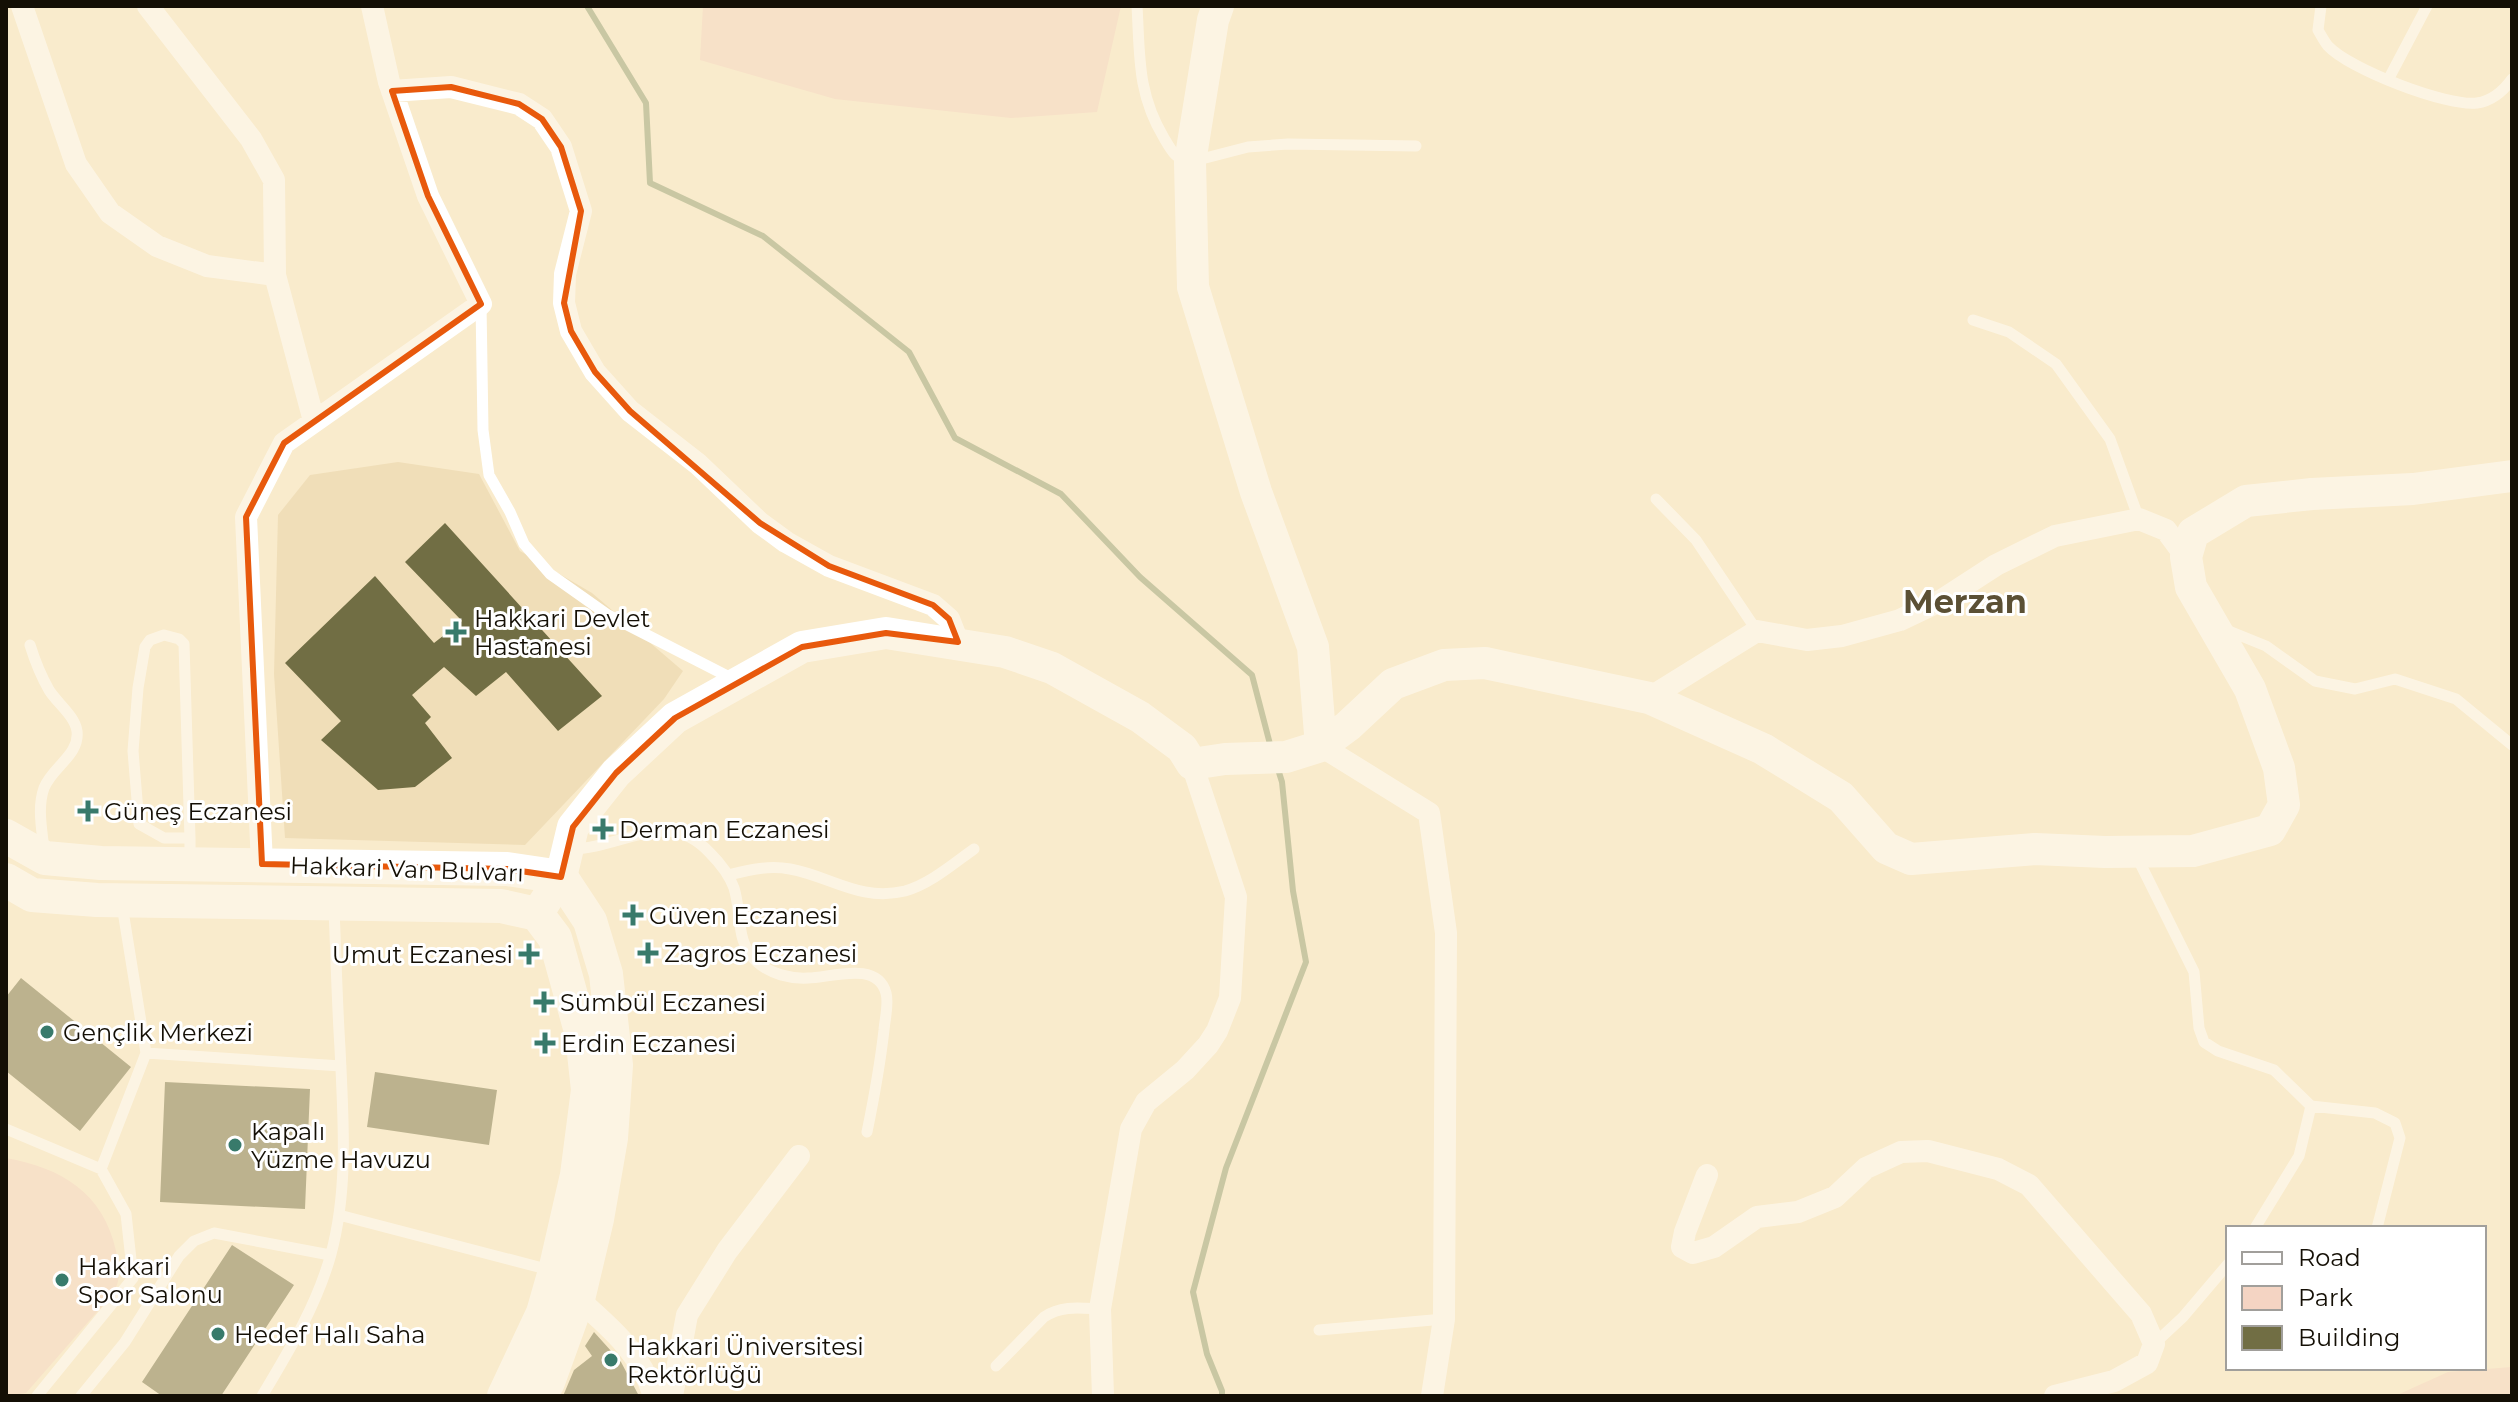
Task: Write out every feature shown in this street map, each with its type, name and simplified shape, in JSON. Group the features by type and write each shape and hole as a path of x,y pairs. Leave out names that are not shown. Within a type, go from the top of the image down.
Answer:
{"main road":[{"name":"Hakkari Van Bulvarı","path":"6,836 45,858 101,863 190,851 262,864 507,869 564,863"},
{"path":"540,1396 578,1299 597,1219 611,1138 616,1065 606,974 590,921 564,863"},
{"name":"Hakkari Van Bulvarı","path":"15,888 122,901 501,906 537,914 555,938 582,1035 588,1090 577,1175 555,1271 543,1313 504,1396"}],"street":[{"path":"22,6 76,164 110,213 157,246 207,266 275,275"},
{"path":"148,6 251,139 274,180 275,275 314,421"},
{"path":"262,864 246,517 284,443 481,304 428,196 392,91 372,6"},
{"path":"1218,6 1190,162 1193,287 1256,492 1313,647 1321,746"},
{"path":"392,91 451,87 519,104 542,119 561,147 581,211 565,274 567,318 571,331 603,382 630,411 698,464 737,503 773,532 829,566 933,605 949,619 958,642"},
{"path":"1192,764 1225,759 1286,757 1321,746 1348,726 1393,684 1444,665 1485,663 1649,698 1763,749 1841,797 1886,848 1911,859 2035,849 2193,851 2270,830 2284,805 2279,768 2250,689 2191,587 2186,557 2193,533 2246,501 2413,489 2512,476"},
{"path":"1649,698 1757,631 1807,640 1842,636 1900,620 1942,600 1996,565 2055,536 2139,519 2166,530 2186,557"},
{"path":"537,914 564,863 573,827 616,773 675,718 802,647 886,633 958,642 1005,652 1052,668 1140,717 1182,748 1192,764 1236,897 1230,998 1208,1045 1191,1064 1146,1102 1131,1129 1100,1309 1103,1396"},
{"path":"1321,746 1429,813 1446,933 1444,1319 1432,1396"},
{"path":"1707,1175 1682,1247 1693,1253 1714,1247 1757,1217 1798,1212 1835,1197 1866,1168 1901,1152 1928,1151 1998,1169 2029,1185 2141,1314 2154,1344 2147,1363 2114,1381 2055,1396"},
{"path":"672,1396 687,1315 727,1251 799,1156"},
{"path":"578,1299 622,1337 649,1380 654,1396"}],"lane":[{"path":"1137,6 1138,63 1146,101 1154,122 1173,154 1181,160 1190,162 1248,147 1288,144 1416,146"},
{"path":"2321,6 2318,30 2329,47 2352,63 2388,80 2457,103 2481,103 2504,90 2512,79"},
{"path":"2388,80 2427,6"},
{"path":"481,304 483,430 489,475 524,544 550,574 608,615 739,683"},
{"path":"1973,320 2009,332 2056,364 2110,439 2139,519"},
{"path":"1656,499 1696,540 1757,631"},
{"path":"2213,624 2266,646 2315,681 2355,689 2395,679 2456,699 2512,745"},
{"path":"164,635 179,639 184,644 190,851 139,824 138,816 133,751 138,688 145,647 150,640 164,635"},
{"path":"30,645 47,686 74,720 77,730 75,747 54,771 43,791 41,815 45,858"},
{"path":"564,863 590,849 629,838 666,831 677,833 701,844 728,875 736,897 745,946 761,965 779,974 802,978 857,973 874,979 884,989 887,1008 867,1132"},
{"path":"728,875 760,868 780,868 848,889 892,893 917,886 974,849"},
{"path":"2135,851 2194,972 2199,1028 2204,1042 2218,1051 2274,1070 2311,1106 2375,1113 2395,1123 2400,1138 2378,1226"},
{"path":"101,1169 146,1053 122,901"},
{"path":"262,1396 316,1297 339,1215 344,1178 334,904"},
{"path":"146,1053 341,1066"},
{"path":"2256,1226 2299,1156 2311,1106"},
{"path":"6,1129 101,1169 126,1214 133,1278 37,1396"},
{"path":"339,1215 555,1271"},
{"path":"81,1396 125,1342 179,1256 194,1241 214,1233 330,1255"},
{"path":"2154,1344 2183,1317 2226,1266"},
{"path":"996,1366 1052,1312 1061,1308 1100,1309"},
{"path":"1319,1330 1444,1319"}],"highlighted area":[{"path":"451,87 519,104 542,119 561,147 581,211 564,303 571,331 595,372 630,411 760,523 829,566 933,605 949,619 958,642 886,633 802,647 675,718 616,773 573,827 561,877 507,869 262,864 246,517 284,443 481,304 428,196 392,91"}],"shaded area":[{"name":"Hakkari Devlet Hastanesi","path":"398,462 479,474 520,551 592,593 683,671 664,699 525,845 285,838 274,674 278,515 310,475"}],"green space":[{"path":"703,6 1121,6 1097,112 1011,118 835,99 700,60"},
{"name":"Hakkari Spor Salonu","path":"6,1158 45,1168 62,1176 90,1198 110,1230 119,1269 117,1286 110,1297 26,1393 6,1396"},
{"path":"2512,1367 2512,1396 2395,1396 2448,1372"}],"building":[{"name":"Hakkari Devlet Hastanesi","path":"445,523 602,696 558,731 506,672 476,696 444,667 412,695 431,717 425,723 452,758 415,787 378,790 321,740 341,721 285,663 375,576 434,643 462,621 405,562"},
{"name":"Gençlik Merkezi","path":"21,978 131,1067 80,1131 6,1071 6,997"},
{"path":"375,1072 497,1090 489,1145 367,1127"},
{"name":"Kapalı Yüzme Havuzu","path":"165,1082 310,1089 305,1209 160,1202"},
{"name":"Hedef Halı Saha","path":"232,1245 294,1285 221,1396 162,1396 142,1382"},
{"path":"594,1332 621,1362 639,1396 563,1396 574,1370 592,1356 585,1346"}],"waterway":[{"path":"587,6 646,103 650,183 763,236 909,352 955,438 1061,494 1140,577 1252,675 1271,748"},
{"path":"1222,1396 1207,1354 1193,1292 1226,1168 1306,962 1293,891 1282,782 1277,766"}],"place":[{"name":"Hakkari Devlet Hastanesi","path":"456,632"},
{"name":"Güneş Eczanesi","path":"88,811"},
{"name":"Derman Eczanesi","path":"603,829"},
{"name":"Güven Eczanesi","path":"633,915"},
{"name":"Zagros Eczanesi","path":"648,953"},
{"name":"Umut Eczanesi","path":"529,954"},
{"name":"Sümbül Eczanesi","path":"544,1002"},
{"name":"Gençlik Merkezi","path":"47,1032"},
{"name":"Erdin Eczanesi","path":"545,1043"},
{"name":"Kapalı Yüzme Havuzu","path":"235,1145"},
{"name":"Hakkari Spor Salonu","path":"62,1280"},
{"name":"Hedef Halı Saha","path":"218,1334"},
{"name":"Hakkari Üniversitesi Rektörlüğü","path":"611,1360"}],"district":[{"name":"Merzan","path":"1965,601"}]}
